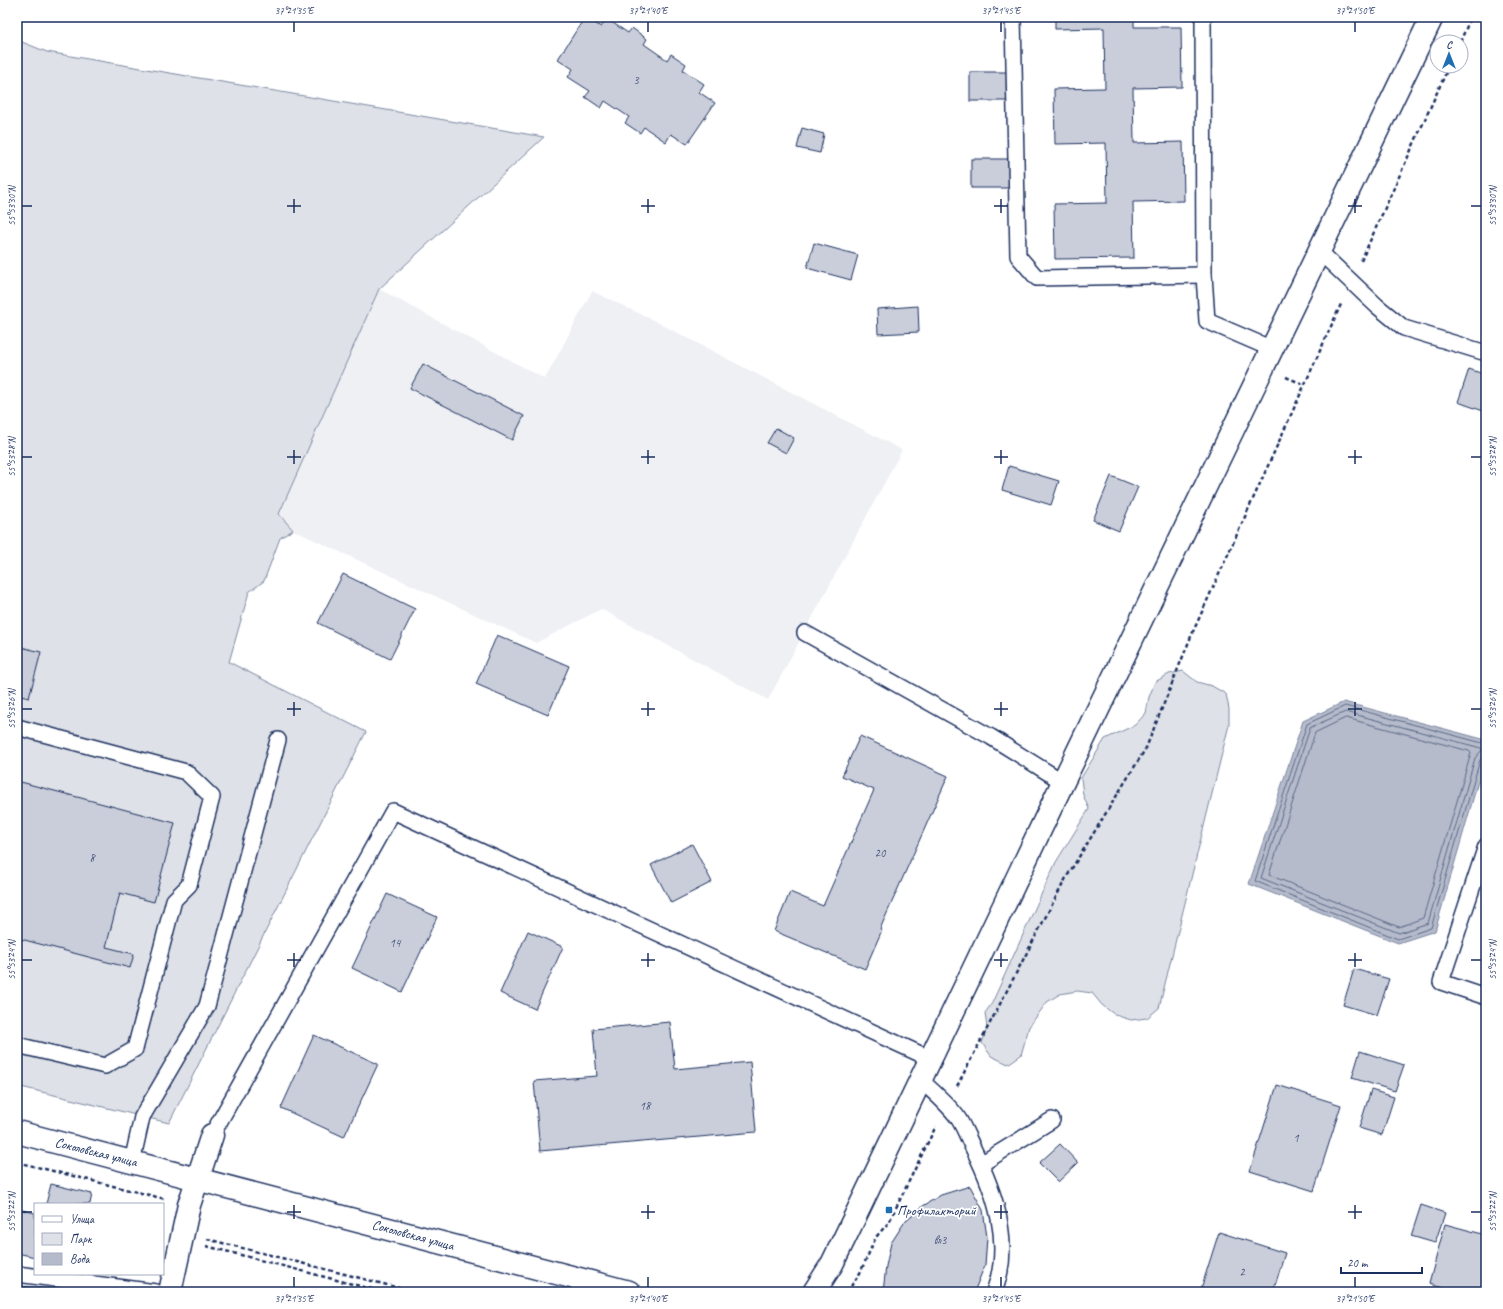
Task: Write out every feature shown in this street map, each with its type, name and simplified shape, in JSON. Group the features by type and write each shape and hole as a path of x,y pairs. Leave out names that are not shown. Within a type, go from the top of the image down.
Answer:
{"street":[{"path":"814,1292 832,1264 1432,17"},
{"name":"Соколовская улица","path":"17,1132 629,1292"},
{"path":"170,1292 189,1205 212,1135"}],"lane":[{"path":"1013,17 1018,256 1037,278 1204,275"},
{"path":"1204,17 1204,275 1207,321 1272,350"},
{"path":"1319,251 1377,306 1404,328 1486,353"},
{"path":"805,632 991,737 1063,782"},
{"path":"17,727 186,772 212,797 189,885 174,900 135,1049 105,1066 17,1045"},
{"path":"132,1162 142,1117 207,1006 278,740"},
{"path":"212,1135 393,811 931,1059"},
{"path":"1486,846 1441,982 1486,997"},
{"path":"921,1080 958,1118 981,1164 990,1186 999,1217 1003,1248 998,1282 994,1292"},
{"path":"981,1164 1052,1120"},
{"path":"17,1274 156,1292"}],"path":[{"path":"1464,34 1471,17"},
{"path":"847,1292 860,1273 876,1237 889,1222 946,1106 1066,878 1146,748 1192,634 1445,74"},
{"path":"1282,375 1305,385"},
{"path":"17,1162 189,1205"},
{"path":"182,1236 383,1292"},
{"path":"182,1236 415,1292"}],"shaded area":[{"path":"379,289 545,379 592,291 651,319 902,450 768,700 601,609 536,643 293,530 279,514"}],"green space":[{"path":"17,40 47,52 544,137 379,289 279,514 293,530 280,538 264,581 249,592 229,662 366,732 169,1123 17,1086"},
{"path":"1183,671 1197,682 1212,686 1226,694 1229,709 1229,725 1159,1008 1147,1018 1131,1020 1115,1015 1102,1005 1092,993 1077,991 1060,994 1047,1002 1029,1027 1021,1055 1008,1064 991,1056 982,1043 987,1028 985,1013 992,1003 1056,862 1089,809 1083,795 1081,778 1105,739 1135,725 1146,713 1149,697 1155,682 1169,674"}],"water":[{"path":"1344,702 1486,740 1486,754 1435,931 1398,943 1249,884 1303,721"}],"building":[{"path":"585,17 601,27 607,19 628,33 632,28 647,39 644,44 667,60 671,54 686,64 683,70 704,84 699,92 715,103 687,144 671,134 666,142 644,127 640,133 625,123 629,117 605,101 601,108 585,97 590,91 568,77 573,69 558,59"},
{"path":"1055,17 1134,17 1134,27 1181,27 1182,87 1133,88 1134,143 1183,142 1184,201 1133,202 1134,258 1055,259 1054,204 1107,203 1106,143 1055,144 1054,89 1105,88 1104,28 1055,29"},
{"path":"970,72 1009,72 1009,101 970,101"},
{"path":"802,128 824,134 820,153 797,148"},
{"path":"971,159 1011,159 1011,188 971,188"},
{"path":"814,243 858,255 851,280 807,268"},
{"path":"918,306 919,332 878,334 877,309"},
{"path":"423,364 524,416 512,440 410,388"},
{"path":"1469,369 1486,375 1486,412 1458,402"},
{"path":"776,428 794,438 786,453 767,443"},
{"path":"1009,466 1059,481 1051,505 1002,490"},
{"path":"1111,476 1138,487 1119,531 1093,520"},
{"path":"343,574 415,609 390,659 318,623"},
{"path":"497,635 569,666 548,715 476,684"},
{"path":"17,646 41,652 29,698 17,695"},
{"path":"860,736 948,776 880,929 882,930 865,969 774,931 790,892 823,906 874,790 842,776"},
{"path":"17,781 175,823 154,902 120,893 106,947 134,954 130,968 17,938"},
{"path":"692,844 712,882 671,903 651,865"},
{"path":"387,894 437,917 402,992 352,968"},
{"path":"528,931 563,947 535,1009 500,993"},
{"path":"1354,969 1389,979 1377,1015 1343,1005"},
{"path":"670,1022 675,1069 750,1062 756,1132 540,1151 534,1081 597,1076 593,1029"},
{"path":"314,1035 378,1064 344,1137 281,1108"},
{"path":"1360,1051 1404,1065 1395,1091 1352,1078"},
{"path":"1277,1085 1341,1105 1314,1191 1250,1171"},
{"path":"1371,1090 1394,1097 1382,1135 1359,1128"},
{"path":"1060,1144 1078,1163 1058,1182 1039,1163"},
{"path":"51,1184 92,1194 90,1203 46,1203"},
{"path":"970,1186 983,1210 987,1237 985,1265 974,1292 883,1292 886,1266 891,1243 906,1220 923,1206 941,1195"},
{"path":"1421,1205 1445,1213 1435,1243 1411,1236"},
{"path":"18,1209 34,1213 34,1257 17,1253"},
{"path":"1445,1224 1486,1235 1486,1292 1458,1292 1429,1284"},
{"path":"1219,1232 1285,1253 1273,1292 1200,1292"},
{"path":"20,1286 86,1292 20,1292"}],"place":[{"name":"Профилакторий","path":"889,1210"}]}
